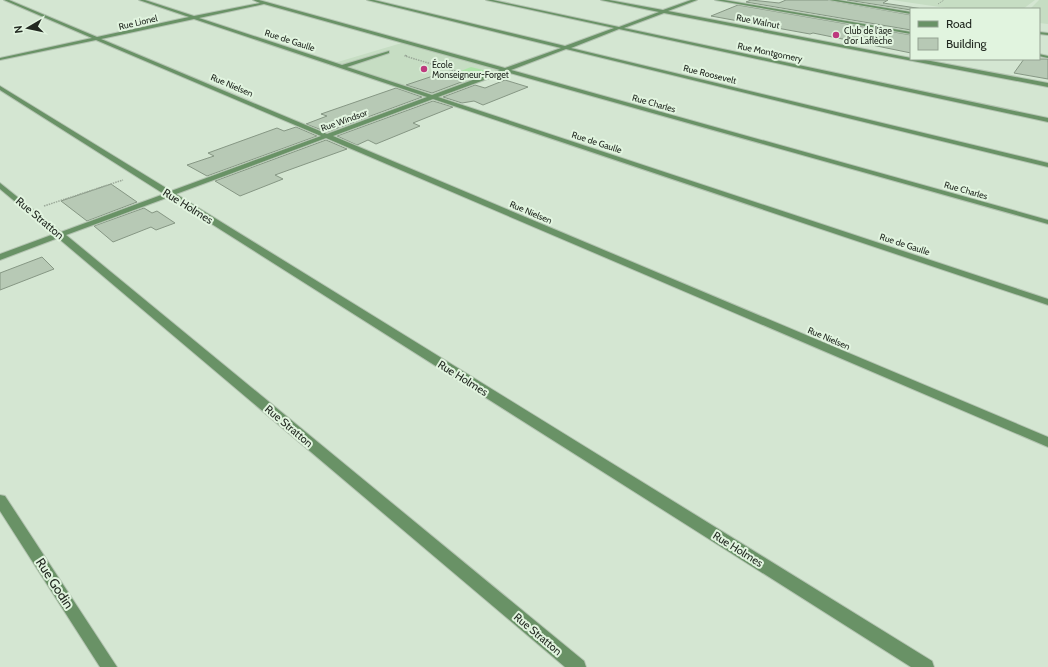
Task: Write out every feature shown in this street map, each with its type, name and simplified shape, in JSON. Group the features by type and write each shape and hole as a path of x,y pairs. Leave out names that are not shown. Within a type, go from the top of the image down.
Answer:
{"street":[{"name":"Rue Nielsen","path":"6,0 1048,442"},
{"name":"Rue de Gaulle","path":"141,0 1048,302"},
{"name":"Rue Charles","path":"255,0 1048,222"},
{"name":"Rue Lionel","path":"0,59 279,0"},
{"name":"Rue Roosevelt","path":"369,0 1048,165"},
{"name":"Rue Montgomery","path":"488,0 1048,120"},
{"name":"Rue Walnut","path":"603,0 910,59"},
{"name":"Rue Windsor","path":"0,257 695,0"},
{"path":"717,0 910,33"},
{"path":"832,0 910,12"},
{"path":"341,67 387,52"},
{"name":"Rue Walnut","path":"916,60 1048,85"},
{"name":"Rue Holmes","path":"0,88 926,667"},
{"name":"Rue Stratton","path":"0,185 578,667"},
{"name":"Rue Godin","path":"0,500 109,667"}],"path":[{"path":"938,4 944,0 947,1"},
{"path":"409,54 405,56 458,72 458,78"},
{"path":"30,210 128,178"}],"shaded area":[{"path":"892,0 1035,0 1024,8 946,8"},
{"path":"1039,0 1048,0 1048,24 1040,23 1040,8 1031,8"},
{"name":"École Monseigneur-Forget","path":"405,42 505,70 432,97 331,64"}],"green space":[{"path":"471,67 487,71 463,80 458,78 458,72"}],"building":[{"path":"751,0 779,3 786,0 828,0 910,15 910,30 746,2"},
{"path":"847,0 888,0 883,3 916,8 910,8 910,10"},
{"path":"738,5 910,35 910,53 813,33 810,34 711,16"},
{"path":"1048,59 1048,79 1014,73 1023,60"},
{"path":"439,74 464,81 432,93 406,85"},
{"path":"505,80 528,87 483,105 474,101 462,103 443,97 475,85 485,88"},
{"path":"396,88 422,97 327,132 306,124 327,116 321,114"},
{"path":"433,101 453,107 413,123 420,126 376,144 368,140 357,145 337,136"},
{"path":"296,127 317,136 207,176 187,165 214,156 208,153 277,128 284,131"},
{"path":"326,140 347,149 275,175 283,179 240,196 215,181"},
{"path":"111,184 137,202 87,221 61,201"},
{"path":"144,208 152,213 157,211 175,223 156,230 151,227 113,242 94,226"},
{"path":"42,257 54,269 0,290 0,273"}],"place":[{"name":"Club de l'âge d'or Laflèche","path":"836,35"},
{"name":"École Monseigneur-Forget","path":"424,69"}]}
